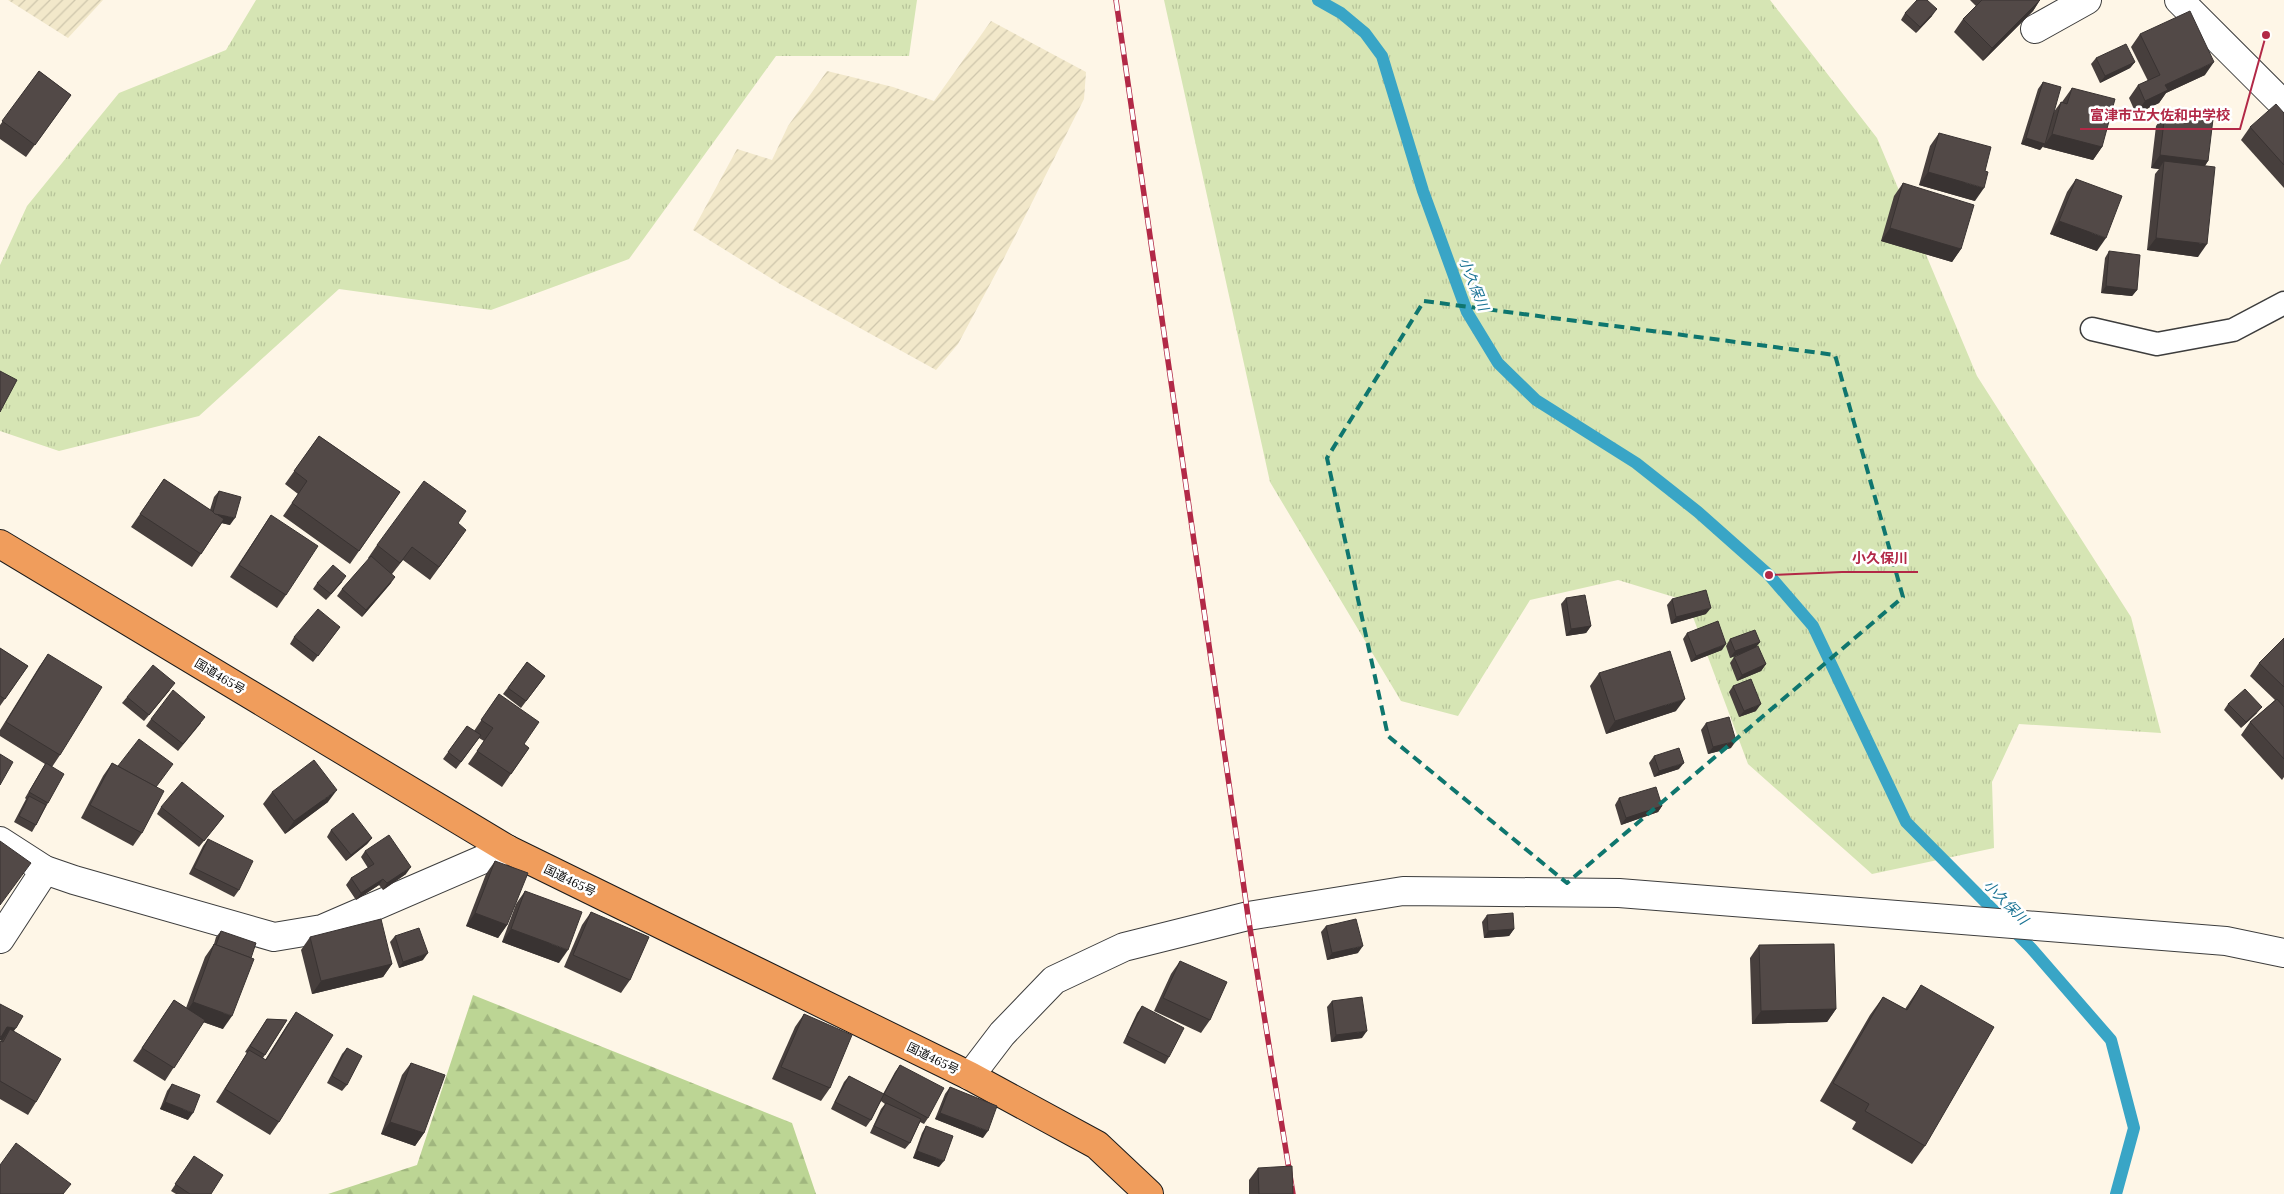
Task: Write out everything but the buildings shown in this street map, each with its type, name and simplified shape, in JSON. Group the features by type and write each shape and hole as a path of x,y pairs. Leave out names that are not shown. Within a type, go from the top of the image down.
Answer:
{"highway":[{"name":"国道465号","path":"0,544 507,850 970,1076 1097,1144 1149,1194"}],"street":[{"path":"2035,30 2087,0"},
{"path":"2179,0 2284,105"},
{"path":"0,841 45,870 274,937 322,929 507,850"},
{"path":"0,939 45,870"},
{"path":"970,1076 1002,1034 1054,980 1124,947 1248,916 1393,893 1619,893 2226,941 2284,953"}],"lane":[{"path":"2092,329 2157,344 2233,330 2284,304"}],"highlighted area":[{"path":"1424,301 1835,355 1903,597 1567,883 1388,736 1327,458"}],"shaded area":[{"path":"8,0 103,0 68,38"},
{"path":"991,21 1086,72 1084,99 1003,260 958,344 936,370 780,284 693,230 737,149 772,160 788,126 827,71 893,87 934,101"}],"green space":[{"path":"256,0 917,0 909,56 776,56 629,259 491,310 339,289 199,416 59,451 0,431 0,265 27,206 119,93 226,50"},
{"path":"1164,0 1770,0 1877,138 1977,376 2131,617 2161,733 2019,724 1992,782 1994,848 1872,874 1748,764 1687,601 1618,580 1530,600 1458,716 1401,701 1270,482"},
{"path":"473,995 792,1123 816,1194 328,1194 417,1165"}],"waterway":[{"name":"小久保川","path":"1318,0 1341,13 1365,33 1382,56 1423,191 1467,312 1498,363 1536,400 1636,463 1698,512 1769,575 1813,626 1906,822 2031,948 2111,1040 2134,1128 2116,1194"}],"railway":[{"path":"1116,0 1248,916 1293,1194"}],"place":[{"name":"富津市立大佐和中学校","path":"2266,35"},
{"name":"小久保川","path":"1769,575"}]}
